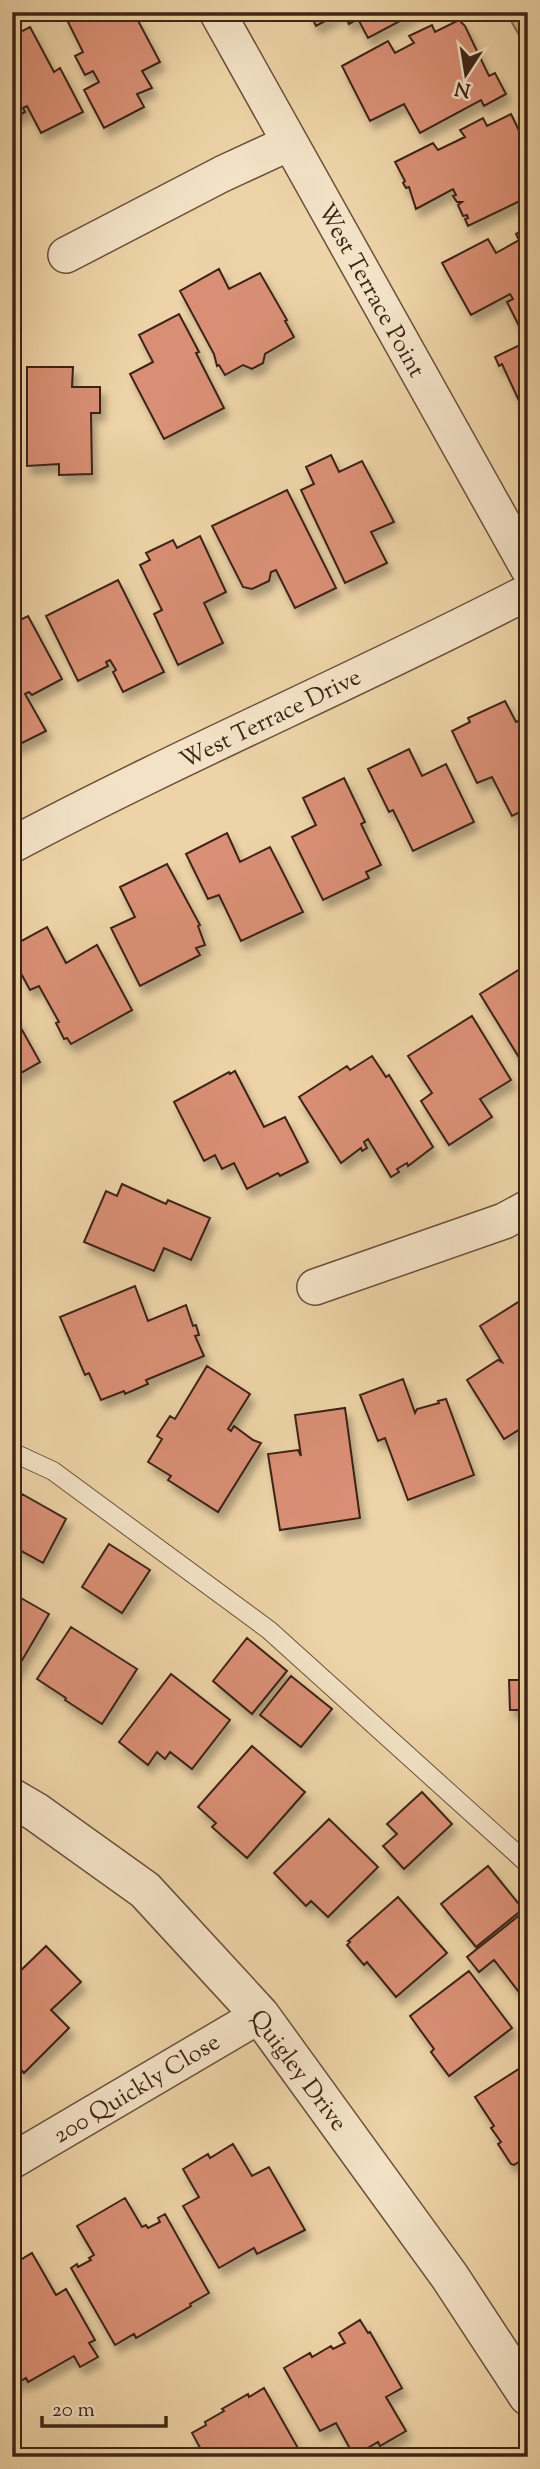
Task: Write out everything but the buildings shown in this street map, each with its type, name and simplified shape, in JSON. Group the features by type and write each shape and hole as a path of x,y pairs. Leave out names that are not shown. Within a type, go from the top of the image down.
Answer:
{"street":[{"name":"West Terrace Point","path":"217,12 528,568"},
{"path":"66,255 222,174 289,143"},
{"name":"West Terrace Drive","path":"12,845 78,810 528,592"},
{"path":"315,1287 504,1222 528,1208"},
{"name":"Quigley Drive","path":"12,1798 36,1812 145,1891 260,2015 450,2277 528,2396"},
{"name":"200 Quickly Close","path":"12,2161 260,2015"}],"lane":[{"path":"12,1452 54,1471 269,1630 528,1864"}],"shaded area":[{"path":"506,12 528,12 528,51"}]}
